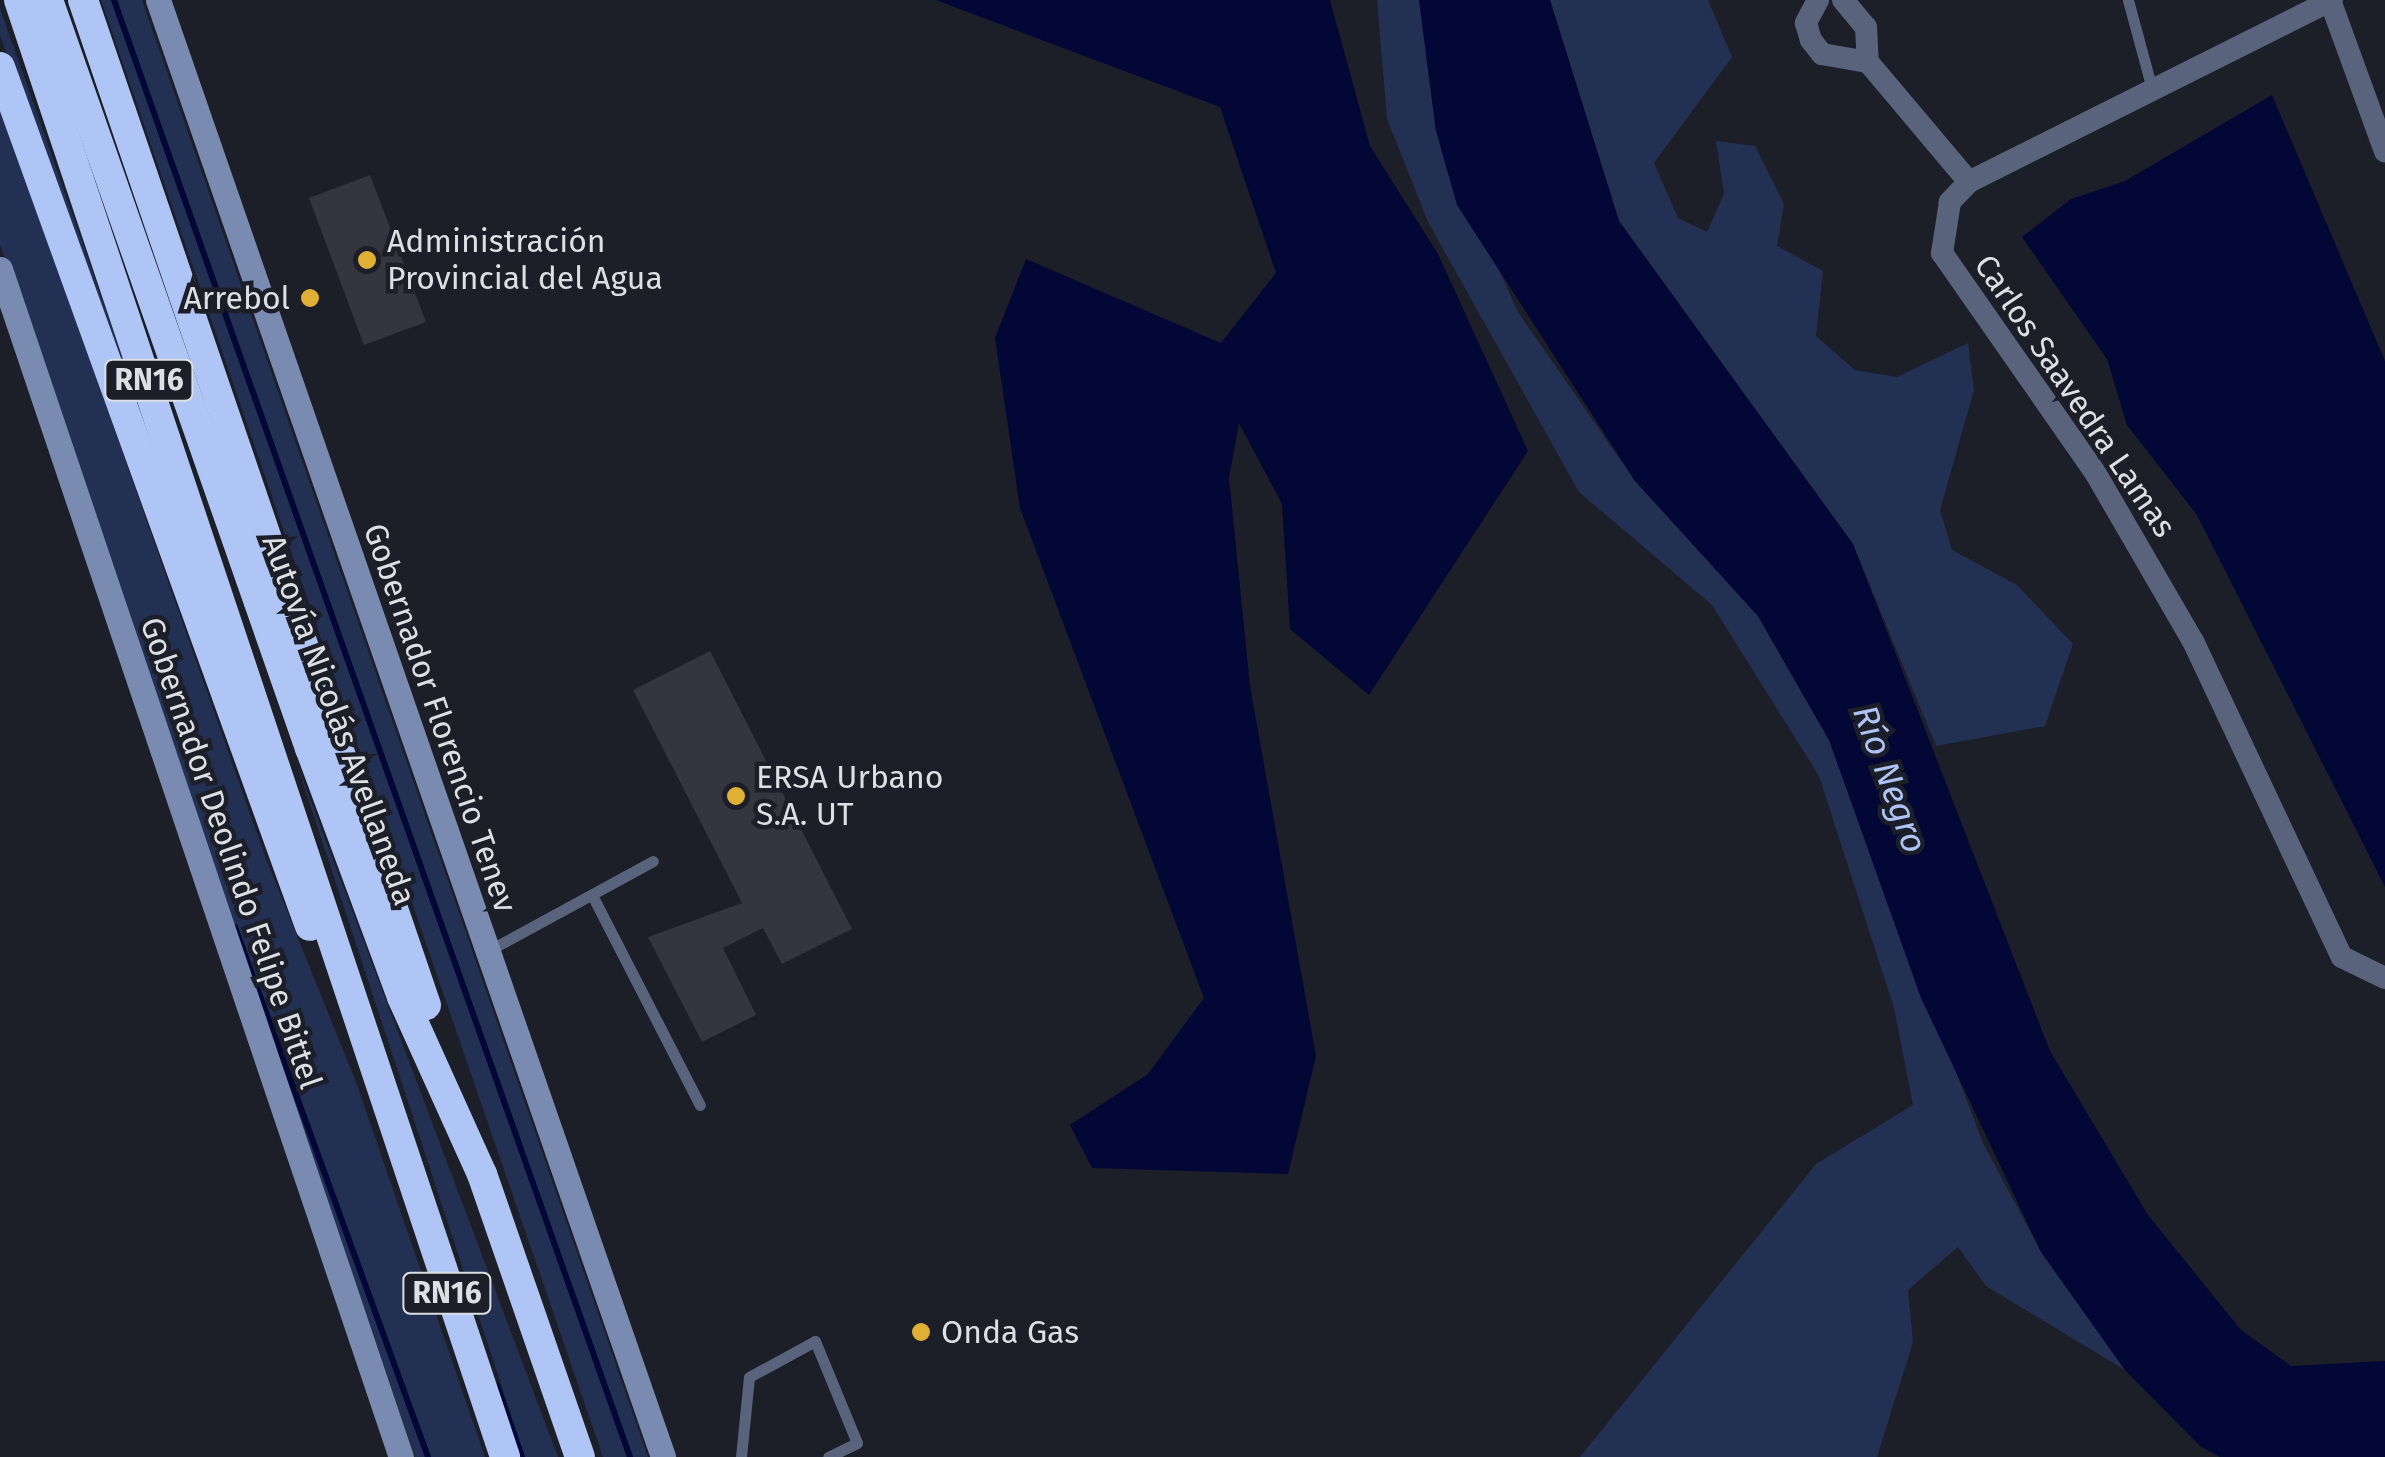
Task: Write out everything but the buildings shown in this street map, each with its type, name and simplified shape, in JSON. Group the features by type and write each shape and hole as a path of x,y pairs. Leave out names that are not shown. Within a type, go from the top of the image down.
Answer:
{"highway":[{"name":"Autovía Nicolás Avellaneda","path":"19,0 280,761 389,1130 505,1457"},
{"name":"Autovía Nicolás Avellaneda","path":"48,0 388,962 482,1174 580,1457"},
{"path":"83,0 482,1174"},
{"path":"0,67 249,768 389,1130"}],"street":[{"name":"Gobernador Florencio Tenev","path":"158,0 663,1457"},
{"path":"1818,0 1806,23 1811,40 1822,54 1868,62"},
{"path":"1843,0 1866,27 1868,62 1969,182 2331,2 2385,151"},
{"name":"Carlos Saavedra Lamas","path":"1969,182 1950,202 1942,253 2096,474 2193,642 2342,957 2385,978"},
{"name":"Gobernador Deolindo Felipe Bittel","path":"0,270 401,1457"}],"lane":[{"path":"2128,0 2152,89"},
{"path":"486,952 653,861"},
{"path":"592,896 700,1105"},
{"path":"741,1457 748,1376 815,1341 858,1443 828,1457"}],"shaded area":[{"path":"101,0 142,0 648,1457 603,1457"},
{"path":"1377,0 1419,0 1436,131 1518,312 1635,481 1758,616 1829,740 1983,1143 2041,1252 2125,1370 1986,1286 1958,1247 1908,1290 1913,1342 1877,1457 1580,1457 1816,1164 1913,1105 1894,1008 1819,776 1712,605 1579,492 1428,222 1387,119"},
{"path":"1550,0 1708,0 1732,57 1654,163 1678,218 1707,232 1724,194 1716,141 1755,146 1784,204 1777,246 1823,271 1816,336 1855,370 1897,377 1968,343 1974,390 1940,510 1952,550 2017,585 2073,644 2045,726 1936,746 1853,544 1619,221"},
{"path":"0,8 200,578 232,696 0,35"},
{"path":"0,105 266,859 356,1082 485,1457 415,1457 0,245"},
{"path":"294,756 558,1457 525,1457"}],"water":[{"path":"936,0 1330,0 1370,146 1438,254 1528,451 1369,695 1290,629 1282,504 1239,423 1229,478 1250,686 1316,1056 1288,1174 1092,1168 1070,1125 1148,1074 1204,998 1020,508 995,338 1026,259 1221,343 1276,273 1220,107"},
{"name":"Río Negro","path":"1419,0 1550,0 1619,221 1853,544 2050,1051 2148,1215 2241,1330 2291,1366 2385,1361 2385,1457 2220,1457 2200,1446 2125,1370 2041,1252 1921,998 1829,740 1758,616 1635,481 1457,205 1436,131"},
{"path":"2272,95 2385,361 2385,887 2197,515 2127,425 2107,359 2022,237 2071,199 2125,181"}],"waterway":[{"path":"114,0 630,1457"},
{"path":"235,927 428,1457"},
{"path":"497,1386 522,1457"}],"place":[{"name":"Administración Provincial del Agua","path":"367,260"},
{"name":"Arrebol","path":"310,298"},
{"name":"ERSA Urbano S.A. UT","path":"736,796"},
{"name":"Onda Gas","path":"921,1332"}]}
